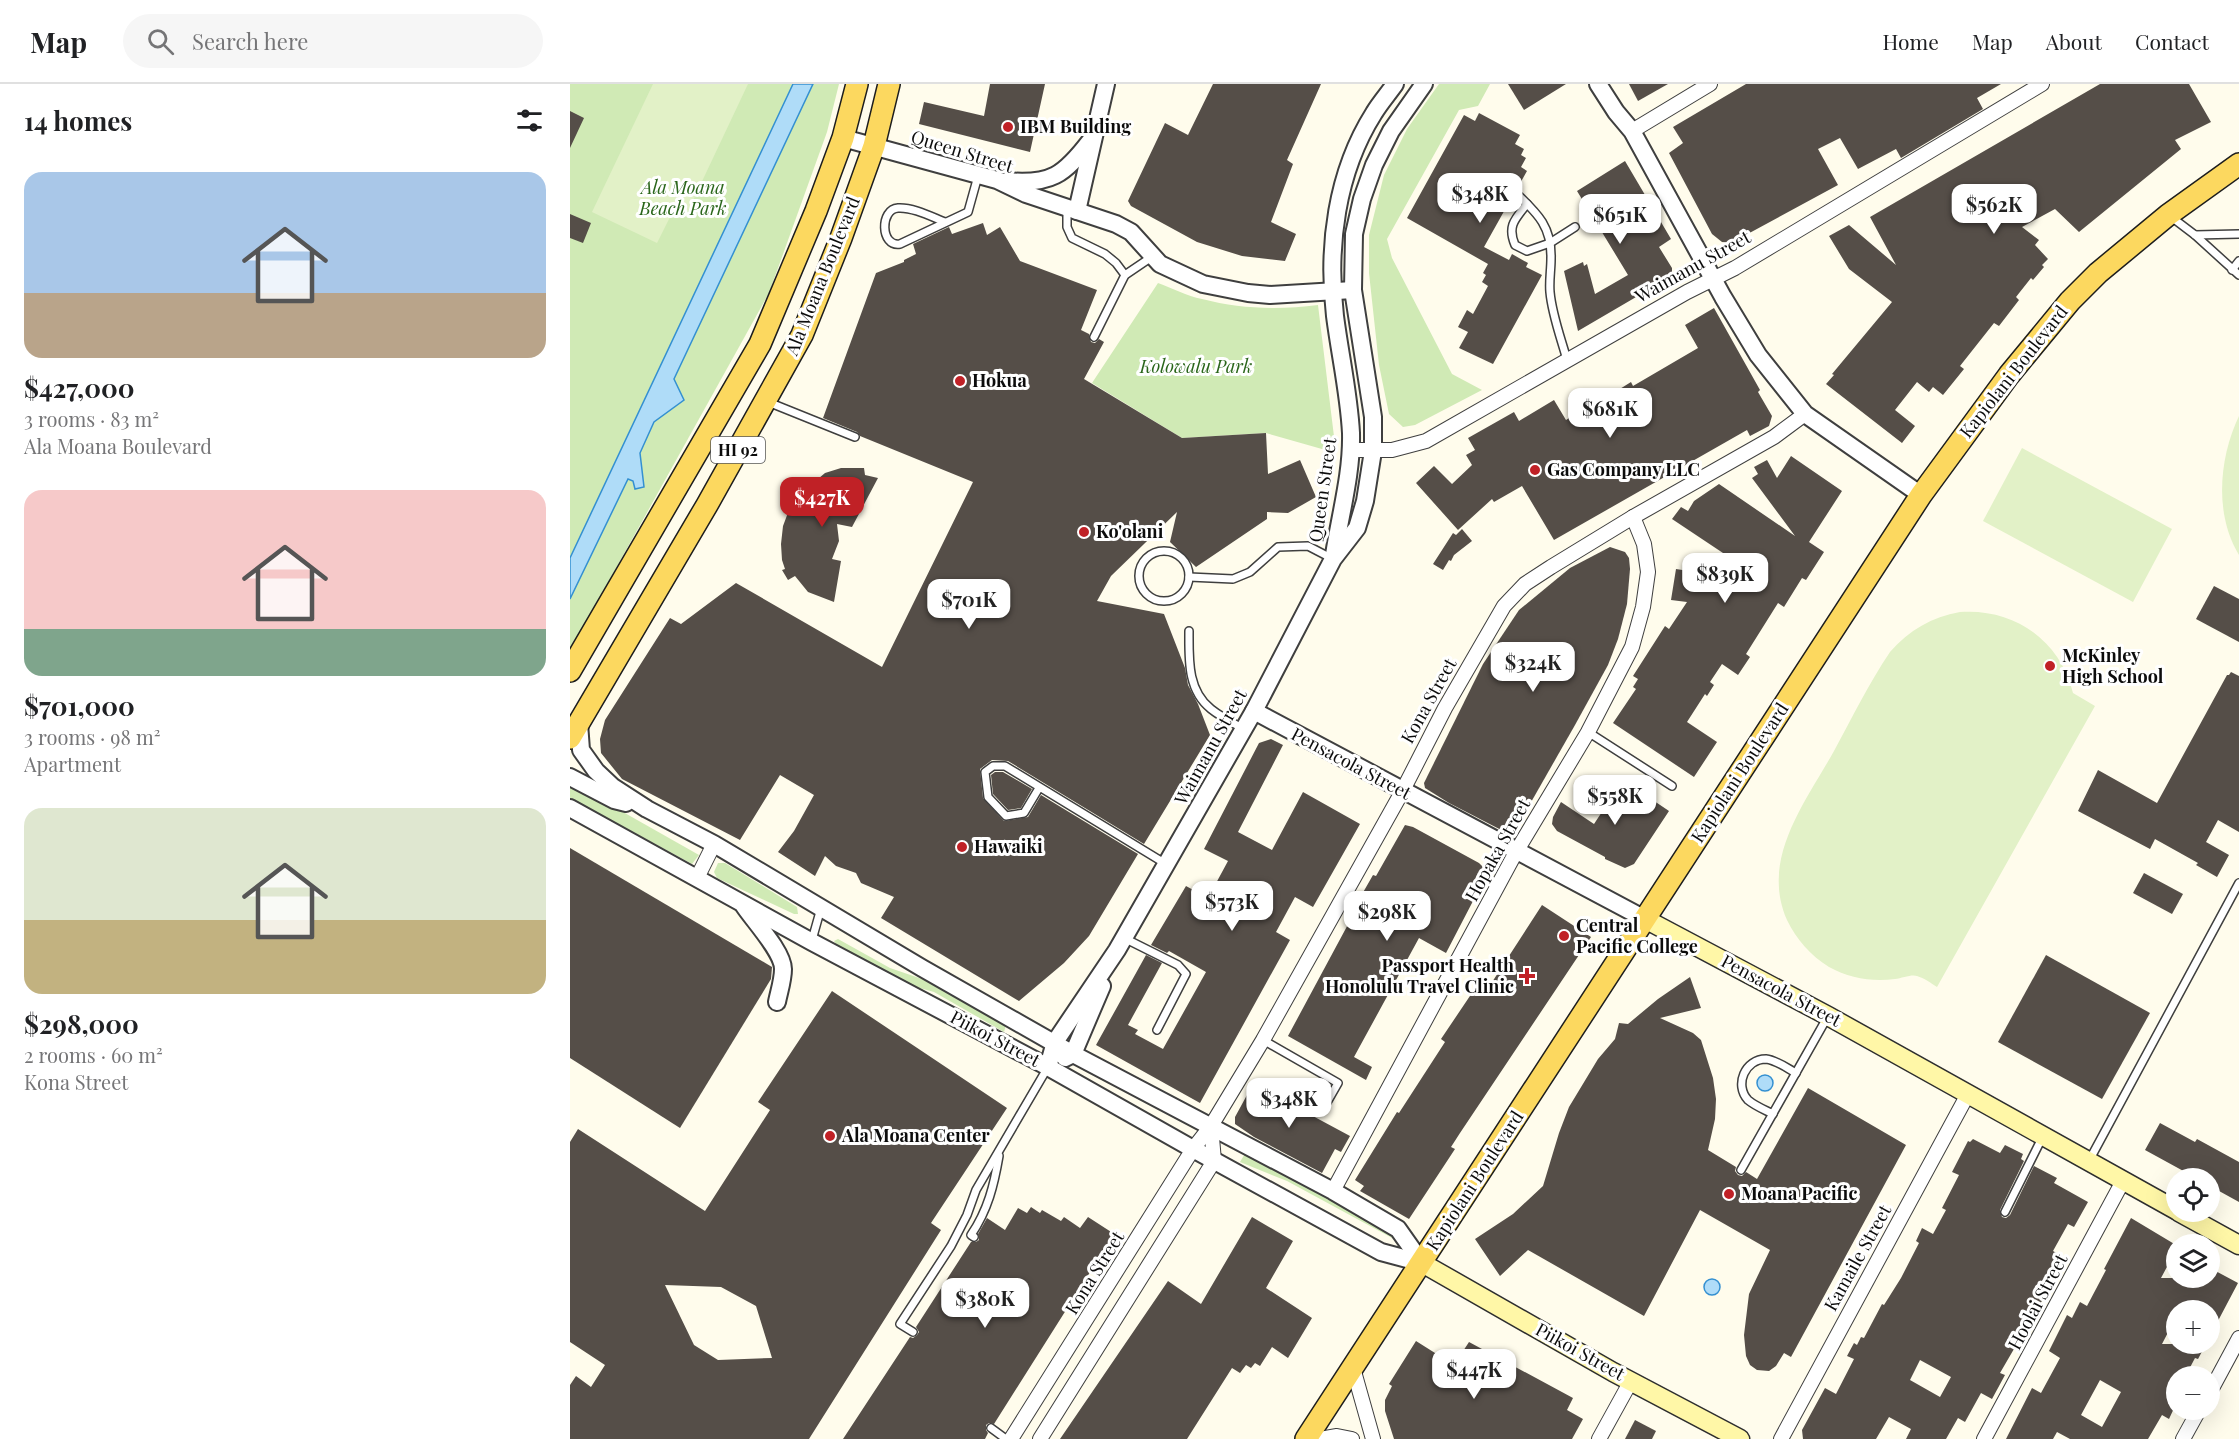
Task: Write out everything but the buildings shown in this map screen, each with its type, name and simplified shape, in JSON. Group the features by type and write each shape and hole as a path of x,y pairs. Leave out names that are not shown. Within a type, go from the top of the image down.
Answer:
{"main road":[{"name":"Ala Moana Boulevard","path":"570,671 760,344 816,211 843,138 857,84"},
{"name":"Ala Moana Boulevard","path":"574,730 766,401 802,335 841,238 874,146 889,84"},
{"name":"Kapiolani Boulevard","path":"1306,1439 1921,495 1972,422 2070,301 2098,273 2168,215 2239,164"},
{"name":"Pensacola Street","path":"1645,919 1828,1016 2166,1204"},
{"name":"Pensacola Street","path":"2198,1222 2239,1245"},
{"name":"Piikoi Street","path":"1422,1263 1740,1439"}],"street":[{"path":"1072,210 1106,84"},
{"name":"Queen Street","path":"1333,559 1351,450 1349,413 1332,291 1333,233 1341,191 1354,153 1373,114 1395,84"},
{"name":"Queen Street","path":"1333,559 1357,528 1365,501 1373,451 1373,417 1353,290 1354,234 1362,199 1374,165 1391,130 1424,84"},
{"path":"1598,84 1616,112 1632,131 1758,354 1805,414 1921,495"},
{"path":"1632,131 1710,84"},
{"name":"Waimanu Street","path":"1351,450 1392,450 1426,441 1713,278 1735,268 2043,84"},
{"path":"997,180 1039,182 1060,174 1073,163 1094,135"},
{"name":"Queen Street","path":"843,138 997,180 1026,194 1116,224 1131,232 1153,256 1170,270 1203,284 1222,289 1270,295 1353,290"},
{"name":"Kona Street","path":"1011,1439 1193,1149 1211,1126 1263,1040 1402,792 1445,708 1504,606 1525,584 1633,517 1774,437 1805,414"},
{"name":"Hopaka Street","path":"1333,1191 1516,852 1588,732 1632,647 1648,582 1641,532 1633,517"},
{"name":"Waimanu Street","path":"1048,1067 1055,1042 1120,944 1244,729 1333,559"},
{"name":"Pensacola Street","path":"1254,711 1402,792 1645,919"},
{"name":"Piikoi Street","path":"574,730 581,750 596,771 613,787 646,809 714,844 1073,1054 1333,1191 1398,1229 1422,1263"},
{"name":"Piikoi Street","path":"570,777 614,800 646,809"},
{"name":"Piikoi Street","path":"570,808 812,942 1048,1067 1381,1252 1422,1263"},
{"path":"697,878 714,844"},
{"path":"741,902 776,948 783,968 777,1002"},
{"name":"Waimanu Street","path":"1073,1054 1120,944"},
{"path":"1048,1067 1073,1054"},
{"name":"Kamaile Street","path":"1781,1439 1968,1094"},
{"path":"1040,1439 1214,1161 1211,1126"},
{"name":"Hoolai Street","path":"1984,1439 2123,1181"},
{"path":"2220,1373 2239,1338"},
{"path":"1353,1368 1373,1439"},
{"path":"1599,1439 1632,1381"},
{"path":"2183,1439 2193,1420"},
{"path":"1320,1439 1337,1436 1352,1439"}],"lane":[{"path":"945,222 912,210 897,208 891,210 887,215 884,231 890,242 895,245 968,212 978,176"},
{"path":"1515,192 1540,216 1550,243 1551,305 1567,360"},
{"path":"1527,204 1515,219 1510,234 1515,245 1527,251 1550,243 1575,227"},
{"path":"1072,210 1067,226 1072,238 1105,254 1125,275"},
{"path":"2168,215 2195,235 2239,275"},
{"path":"2195,235 2239,234"},
{"path":"1094,337 1125,275 1153,256"},
{"path":"2232,270 2239,261"},
{"path":"766,401 855,437"},
{"path":"1189,577 1233,579 1250,572 1278,547 1308,546 1333,559"},
{"path":"1165,551 1179,556 1188,569 1189,577 1183,592 1169,601 1161,601 1146,593 1139,578 1144,562 1157,552 1165,551"},
{"path":"1189,631 1189,665 1196,693 1211,709 1244,729"},
{"path":"1588,732 1672,786"},
{"path":"1039,788 1024,813 1006,816 988,797 985,772 993,766 1005,766 1166,864"},
{"path":"2088,1161 2239,883"},
{"path":"812,942 821,908"},
{"path":"1120,944 1178,965 1186,974 1157,1030"},
{"path":"1741,1170 1828,1016"},
{"path":"1263,1040 1338,1083 1326,1104"},
{"path":"1773,1114 1747,1099 1742,1084 1746,1069 1752,1064 1767,1059 1796,1073"},
{"path":"913,1332 900,1324 951,1246 967,1215 976,1190 1048,1067"},
{"path":"2005,1212 2043,1136"},
{"path":"974,1237 971,1235 982,1219 993,1192 1000,1151"},
{"path":"991,1428 1006,1439"}],"green space":[{"name":"Ala Moana Beach Park","path":"570,84 839,84 827,132 769,293 570,651"},
{"path":"653,84 748,84 688,211 676,205 657,243 592,212"},
{"path":"1439,84 1490,84 1478,106 1459,110 1387,239 1392,258 1452,374 1482,390 1415,425 1403,427 1389,414 1379,365 1369,273 1369,235 1384,175 1407,129"},
{"name":"Kolowalu Park","path":"1158,283 1196,298 1245,307 1289,308 1318,305 1336,453 1266,433 1182,438 1092,383"},
{"path":"2239,416 2239,555 2226,522 2222,486 2227,450"},
{"path":"2022,448 2172,529 2133,602 1983,521"},
{"path":"1960,612 1980,612 1999,616 2032,631 2057,657 2067,674 2073,693 2095,706 1937,987 1915,976 1878,980 1837,971 1816,958 1795,934 1787,920 1780,897 1779,875 1782,853 1799,811 1890,652 1905,637 1922,626 1940,617"},
{"path":"570,782 699,855 692,864 570,798"},
{"path":"718,863 725,863 797,907 798,914 717,878 714,872"},
{"path":"838,939 890,968 925,980 1006,1025 1004,1032 934,992 905,984 836,944 834,941"},
{"path":"1246,1152 1395,1235 1394,1239 1287,1181 1240,1162"}],"water":[{"path":"793,84 813,84 674,379 684,400 654,422 640,453 644,487 635,489 633,481 628,479 570,599 570,558"},
{"path":"1762,1075 1768,1075 1773,1083 1771,1089 1762,1091 1757,1086 1757,1080"},
{"path":"1709,1279 1715,1279 1720,1287 1718,1293 1709,1295 1704,1290 1704,1284"}],"place":[{"name":"IBM Building","path":"1008,127"},
{"name":"Hokua","path":"960,381"},
{"name":"Gas Company LLC","path":"1535,470"},
{"name":"Ko'olani","path":"1084,532"},
{"name":"McKinley High School","path":"2050,666"},
{"name":"Hawaiki","path":"962,847"},
{"name":"Central Pacific College","path":"1564,936"},
{"name":"Passport Health Honolulu Travel Clinic","path":"1527,976"},
{"name":"Ala Moana Center","path":"830,1136"},
{"name":"Moana Pacific","path":"1729,1194"}]}
